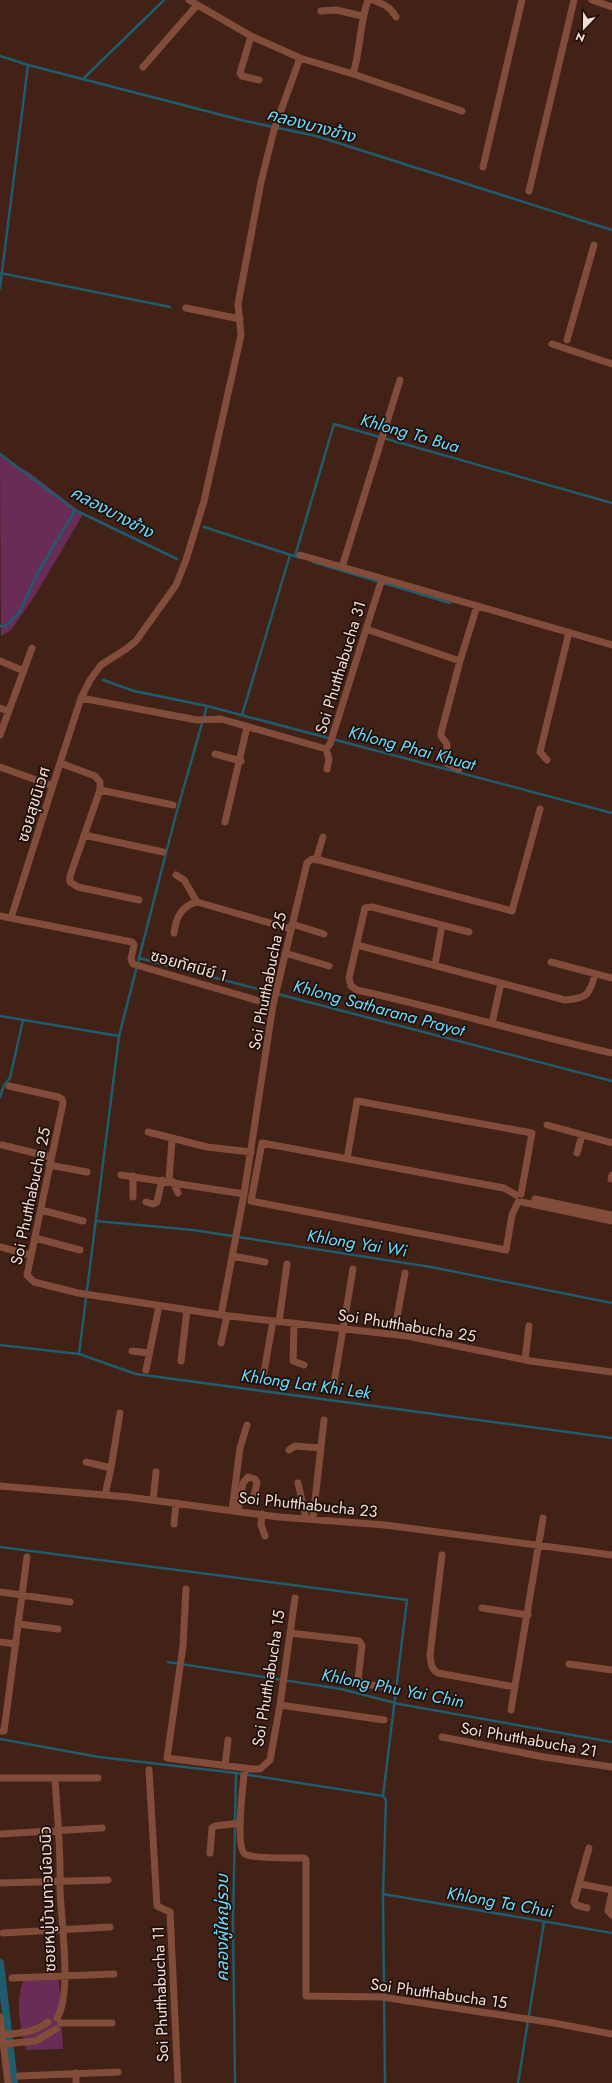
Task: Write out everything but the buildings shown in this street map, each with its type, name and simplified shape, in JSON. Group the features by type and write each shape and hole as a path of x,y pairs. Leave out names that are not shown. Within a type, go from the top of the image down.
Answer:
{"street":[{"path":"189,0 251,36 300,58 353,74 462,111"},
{"path":"353,74 359,55 362,16 368,0"},
{"path":"373,0 393,11 396,17"},
{"path":"483,167 522,0"},
{"path":"529,191 574,0"},
{"path":"592,0 612,7"},
{"path":"143,67 197,5"},
{"path":"321,11 336,10 362,16"},
{"path":"251,36 240,73 242,76 259,80"},
{"name":"ซอยสุขนิเวศ","path":"12,915 81,698 95,672 102,665 126,650 136,641 176,585 180,575 204,501 241,335 238,304 262,182 274,130 300,58"},
{"path":"567,340 594,244"},
{"path":"186,308 240,319"},
{"path":"552,344 612,364"},
{"path":"342,567 400,380"},
{"path":"300,555 342,567 382,581 477,606 612,645"},
{"name":"Soi Phutthabucha 31","path":"81,698 197,720 213,718 221,719 247,727 328,746 333,736 382,581"},
{"path":"459,769 446,763 447,744 441,736 441,733 460,661 477,606"},
{"path":"366,629 460,661"},
{"path":"547,760 540,752 569,632"},
{"path":"0,735 32,648"},
{"path":"0,660 24,671"},
{"path":"0,708 8,711"},
{"path":"225,822 241,761 247,727"},
{"path":"327,769 330,759 328,746"},
{"path":"215,754 241,761"},
{"path":"60,763 98,778 100,782 100,790 70,876 72,885 139,900"},
{"path":"0,767 53,786"},
{"path":"100,790 172,805"},
{"path":"323,837 316,860 512,911 540,809"},
{"path":"84,835 163,852"},
{"name":"Soi Phutthabucha 25","path":"224,1315 232,1256 251,1152 273,1005 304,870 312,859 316,860"},
{"path":"176,875 184,880 197,902"},
{"path":"174,933 176,919 179,914 189,904 197,902 291,927 324,934"},
{"path":"469,932 369,907 365,908 349,978 351,986 357,990 431,1006 612,1053"},
{"name":"ซอยทัศนีย์ 1","path":"0,916 12,915 132,942 134,945 130,960 136,965 273,1005"},
{"path":"435,965 442,925"},
{"path":"357,945 565,1000 577,1000 589,992 595,974"},
{"path":"285,953 329,966"},
{"path":"551,962 612,978"},
{"path":"492,1023 501,982"},
{"name":"Soi Phutthabucha 25","path":"9,1086 62,1099 63,1109 49,1165 27,1275 28,1279 34,1282 78,1293 159,1306 224,1315 394,1334 463,1346 525,1360 612,1372"},
{"path":"346,1159 357,1101 532,1133 520,1198 512,1215 506,1250 251,1201 262,1143 346,1159 504,1188 520,1198 612,1221"},
{"path":"547,1125 612,1143"},
{"path":"148,1132 217,1149 251,1152"},
{"path":"577,1153 582,1135"},
{"path":"146,1202 153,1204 157,1202 168,1181 172,1139"},
{"path":"2,1145 51,1157"},
{"path":"49,1165 87,1172"},
{"path":"121,1175 168,1181 244,1194"},
{"path":"133,1176 133,1197"},
{"path":"168,1181 178,1193"},
{"path":"520,1198 612,1215"},
{"path":"41,1210 83,1222"},
{"path":"35,1238 80,1250"},
{"path":"0,1247 30,1256"},
{"path":"232,1256 266,1262"},
{"path":"264,1372 287,1264"},
{"path":"333,1388 353,1268"},
{"path":"394,1334 405,1273"},
{"path":"146,1370 159,1306"},
{"path":"181,1361 187,1310"},
{"path":"221,1343 224,1315"},
{"path":"294,1323 293,1361 304,1365"},
{"path":"525,1360 529,1326"},
{"path":"132,1351 149,1353"},
{"path":"105,1495 120,1413"},
{"path":"309,1518 321,1448 324,1420"},
{"path":"235,1511 240,1448 247,1425"},
{"path":"289,1450 295,1446 321,1448"},
{"path":"86,1462 111,1468"},
{"path":"153,1500 156,1472"},
{"path":"235,1511 242,1483 248,1477 255,1479 257,1483 254,1495"},
{"path":"298,1483 309,1518"},
{"name":"Soi Phutthabucha 23","path":"0,1486 105,1495 262,1514 385,1525 539,1544 612,1555"},
{"path":"174,1524 176,1503"},
{"path":"262,1514 261,1525 265,1536"},
{"path":"511,1710 528,1615 542,1518"},
{"path":"442,1555 430,1655 434,1670 438,1673 515,1687"},
{"path":"0,1731 4,1731 27,1557"},
{"name":"Soi Phutthabucha 15","path":"186,1589 183,1646 167,1758 246,1768 260,1769 270,1760 280,1705 295,1598"},
{"path":"0,1592 70,1602"},
{"path":"482,1608 528,1615"},
{"path":"19,1624 58,1630"},
{"path":"290,1633 359,1642 362,1645 358,1680 362,1684 388,1687"},
{"path":"0,1642 16,1644"},
{"path":"569,1664 612,1670"},
{"path":"280,1705 384,1720"},
{"name":"Soi Phutthabucha 21","path":"442,1737 544,1757 612,1767"},
{"path":"224,1766 228,1740"},
{"name":"Soi Phutthabucha 15","path":"246,1768 244,1774 240,1823 241,1849 245,1854 253,1856 304,1858 306,1860 306,1996 391,1999 554,2023 612,2034"},
{"name":"Soi Phutthabucha 11","path":"149,1770 157,1906 170,1912 178,2083"},
{"path":"0,1778 98,1778"},
{"name":"ซอยหมู่บ้านทาวน์อเวนิว","path":"55,1778 61,1881 64,1976 62,2008 58,2024"},
{"path":"210,1853 212,1828 215,1826 240,1823"},
{"path":"0,1834 102,1828"},
{"path":"587,1908 574,1904 589,1848"},
{"path":"0,1883 108,1880"},
{"path":"580,1884 612,1891 608,1911 612,1915"},
{"path":"3,1933 110,1927"},
{"path":"12,1978 114,1974"},
{"path":"0,2017 8,2083"},
{"path":"2,2035 27,2033 38,2030 52,2018 58,2024"},
{"path":"48,2022 50,2028 58,2024 112,2023"},
{"path":"3,2044 36,2041 58,2024"},
{"path":"19,2076 118,2072"},
{"path":"76,2073 76,2083"}],"shaded area":[{"path":"0,456 30,473 83,514 36,594 11,630 1,636"},
{"path":"59,1979 63,2049 26,2050 19,2015 19,1998 23,1981"}],"waterway":[{"path":"83,79 164,0"},
{"name":"คลองบางช้าง","path":"0,56 28,65 245,121 316,136 612,230"},
{"path":"0,288 28,65"},
{"path":"0,273 170,307"},
{"name":"Khlong Ta Bua","path":"295,556 334,424 612,503"},
{"name":"คลองบางช้าง","path":"0,454 75,510 177,559"},
{"path":"0,626 5,626 19,613 38,572 75,510"},
{"path":"204,527 300,558"},
{"path":"242,715 290,555"},
{"path":"313,562 450,603"},
{"name":"Khlong Phai Khuat","path":"103,680 134,691 207,706 612,813"},
{"path":"79,1354 119,1036 175,818 207,706"},
{"name":"Khlong Satharana Prayot","path":"139,958 612,1081"},
{"path":"0,1016 119,1036"},
{"path":"0,1097 4,1085 10,1078 23,1020"},
{"name":"Khlong Yai Wi","path":"96,1221 193,1230 431,1267 612,1303"},
{"name":"Khlong Lat Khi Lek","path":"0,1345 79,1354 136,1374 612,1438"},
{"path":"0,1547 407,1600 383,1796"},
{"name":"Khlong Phu Yai Chin","path":"168,1662 341,1689 399,1704 612,1742"},
{"path":"0,1739 99,1757 236,1773 383,1796 386,1800 383,1894 385,2083"},
{"name":"คลองผู้ใหญ่รวบ","path":"235,2083 233,1922 236,1773"},
{"name":"Khlong Ta Chui","path":"383,1894 612,1933"},
{"path":"518,2083 544,1922"},
{"path":"0,1963 14,2083"}]}
